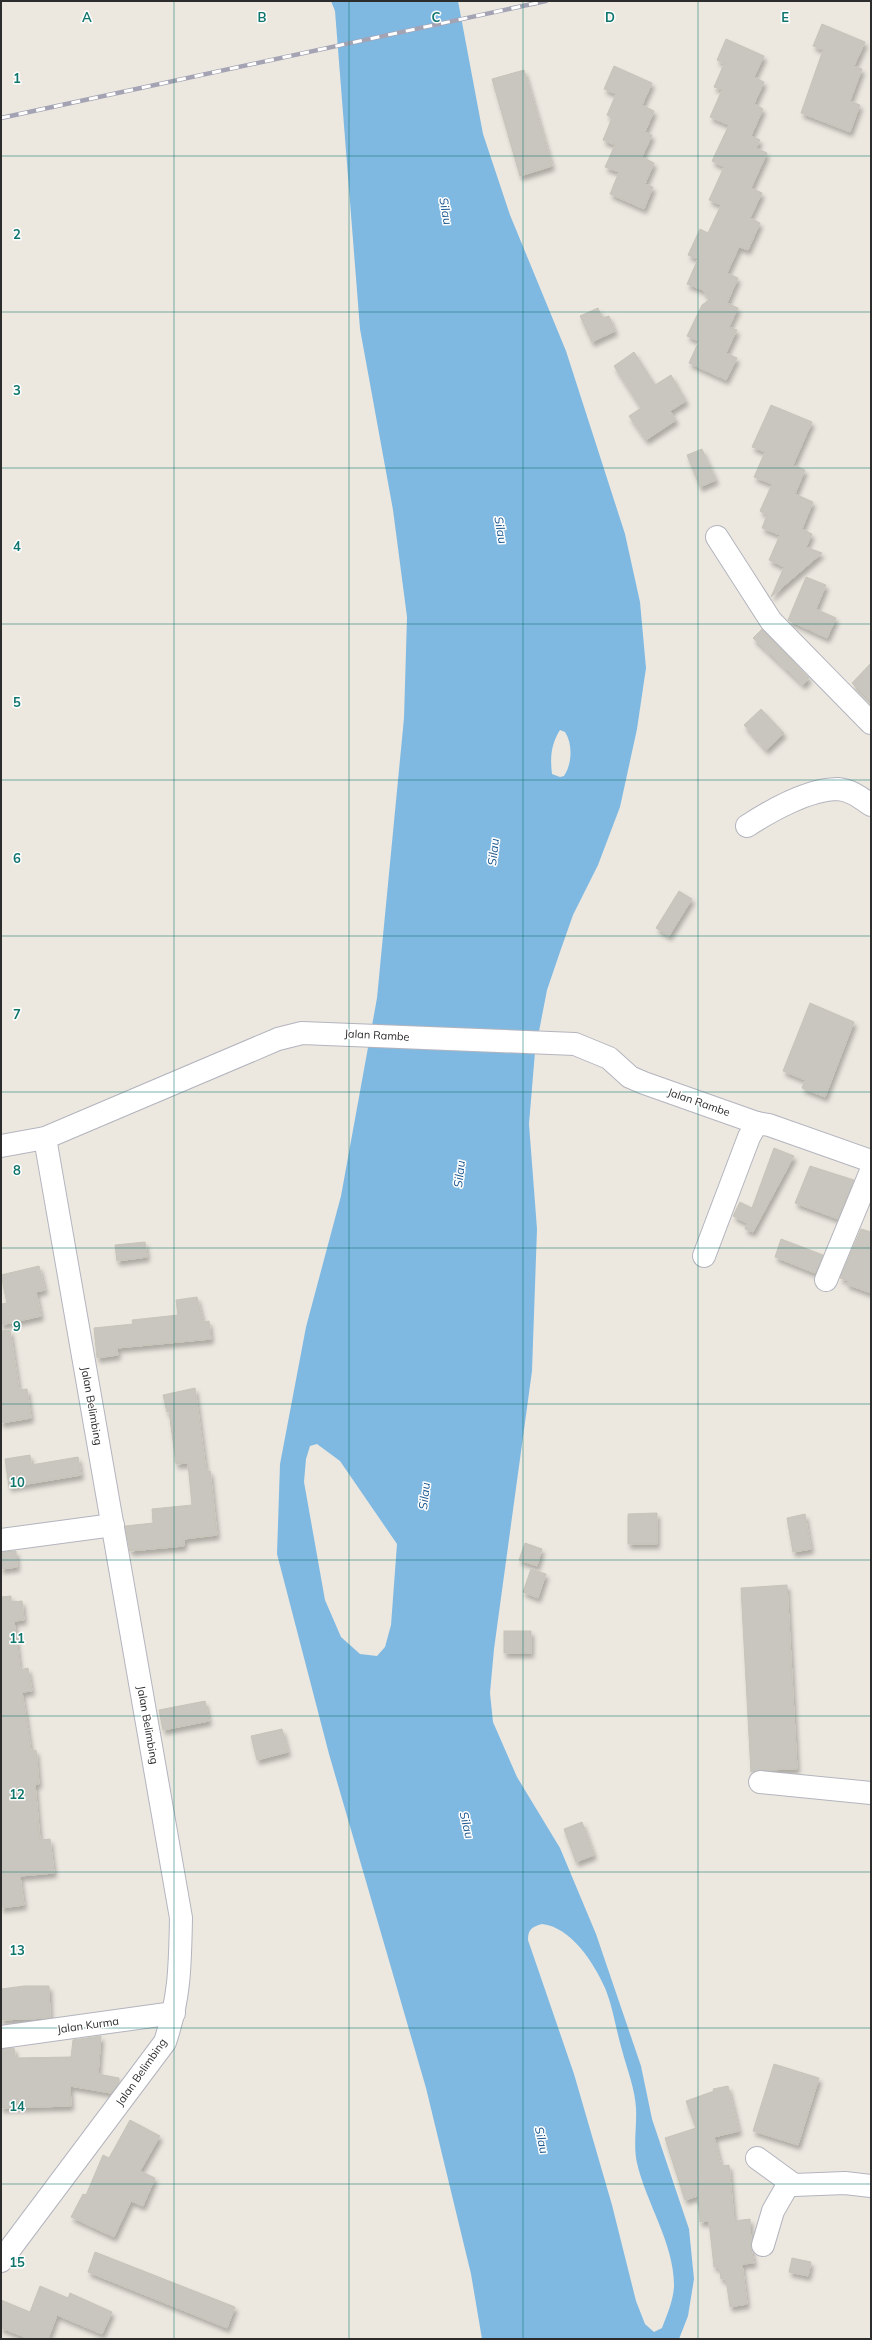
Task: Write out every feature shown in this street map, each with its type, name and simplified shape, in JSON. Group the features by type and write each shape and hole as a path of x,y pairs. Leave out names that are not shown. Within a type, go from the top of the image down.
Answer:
{"street":[{"path":"717,537 771,621 871,724"},
{"path":"747,826 776,807 820,792 838,789 854,793 871,805"},
{"name":"Jalan Rambe","path":"1,1146 46,1138 278,1040 302,1033 344,1033 575,1044 594,1050 609,1058 630,1077 644,1083 757,1123 769,1124 871,1160"},
{"path":"704,1256 749,1137 757,1123"},
{"name":"Jalan Belimbing","path":"1,2261 164,2042 174,2013 179,1986 181,1918 46,1138"},
{"path":"826,1280 871,1171"},
{"path":"1,1540 113,1525"},
{"path":"760,1782 871,1793"},
{"name":"Jalan Kurma","path":"1,2037 174,2013"},
{"path":"757,2158 789,2183 845,2183 871,2186"},
{"path":"763,2245 773,2211 789,2183"}],"water":[{"name":"Silau","path":"331,1 458,1 483,134 510,215 566,351 625,534 640,602 646,668 637,729 620,807 598,865 573,915 561,949 547,990 535,1052 529,1124 537,1229 532,1371 494,1649 490,1693 493,1722 517,1777 560,1848 596,1934 641,2066 652,2119 689,2229 694,2279 688,2316 679,2339 482,2339 471,2274 426,2088 329,1754 277,1554 280,1464 306,1327 341,1196 377,998 404,718 407,617 393,510 360,329 335,11","holes":["560,730 565,732 568,737 570,748 569,766 564,776 560,777 552,774 551,762 553,746","317,1444 340,1461 397,1544 391,1625 385,1647 377,1656 360,1654 341,1637 325,1600 304,1482 306,1459 310,1446","542,1924 553,1927 572,1939 595,1968 605,1988 610,2003 635,2101 635,2149 637,2163 641,2178 665,2240 673,2271 674,2287 670,2308 662,2328 654,2332 645,2324 636,2301 612,2205 574,2074 528,1940 529,1933 533,1927"]}],"building":[{"path":"822,24 865,42 854,66 862,69 850,101 860,105 850,132 801,113 823,50 813,46"},
{"path":"726,39 764,56 754,77 764,82 754,104 763,109 751,136 760,140 756,148 767,153 751,188 762,193 750,218 760,223 748,250 739,247 727,273 738,278 727,303 738,308 729,327 737,330 726,353 737,358 726,380 689,363 699,341 687,336 702,305 709,300 703,290 687,284 698,259 688,255 700,229 708,233 721,205 709,200 724,167 712,161 729,125 710,117 722,90 714,87 724,64 717,60"},
{"path":"614,66 652,83 642,105 654,111 645,132 652,135 642,157 654,163 645,184 653,187 644,209 610,194 619,172 605,167 615,145 603,140 612,118 607,115 616,94 604,89"},
{"path":"524,70 552,166 520,176 492,79"},
{"path":"598,308 602,318 609,316 615,331 592,342 580,316"},
{"path":"634,352 655,385 671,375 686,401 670,411 676,420 646,440 629,416 641,408 614,366"},
{"path":"771,405 812,422 793,465 805,470 795,494 813,502 802,529 812,534 806,547 822,553 771,597 784,567 769,560 780,535 762,528 767,515 760,511 772,484 754,477 765,452 752,447"},
{"path":"702,449 716,480 700,487 687,455"},
{"path":"806,577 826,585 816,609 836,618 827,638 788,620"},
{"path":"762,629 809,678 803,685 753,638"},
{"path":"871,663 871,702 852,683"},
{"path":"761,709 784,733 766,750 744,725"},
{"path":"679,891 692,899 669,936 656,928"},
{"path":"810,1003 854,1022 825,1097 802,1088 805,1080 783,1071"},
{"path":"774,1148 794,1156 753,1232 745,1229 747,1223 733,1216 740,1202 752,1208"},
{"path":"810,1166 854,1180 838,1219 795,1203"},
{"path":"861,1229 871,1232 871,1293 846,1284 848,1281 840,1278"},
{"path":"781,1239 823,1255 815,1273 775,1257"},
{"path":"145,1242 147,1257 117,1261 115,1245"},
{"path":"39,1266 45,1290 36,1292 41,1316 1,1325 1,1304 7,1303 1,1275"},
{"path":"197,1297 203,1322 209,1321 211,1339 117,1348 118,1355 97,1358 94,1328 133,1324 132,1320 178,1315 176,1300"},
{"path":"10,1330 19,1390 27,1389 31,1418 1,1423 1,1331"},
{"path":"195,1388 206,1471 210,1471 217,1535 184,1539 184,1546 130,1551 125,1526 153,1523 152,1509 192,1505 188,1463 176,1464 169,1411 167,1412 163,1395"},
{"path":"30,1455 31,1465 78,1457 81,1475 9,1487 5,1459"},
{"path":"657,1513 657,1544 628,1544 628,1514"},
{"path":"805,1514 811,1549 793,1552 787,1518"},
{"path":"525,1543 542,1549 537,1566 519,1560"},
{"path":"16,1551 17,1567 1,1569 1,1552"},
{"path":"531,1569 546,1574 538,1598 523,1592"},
{"path":"787,1585 797,1769 761,1770 751,1772 741,1588"},
{"path":"11,1596 11,1602 22,1601 24,1620 14,1621 20,1670 28,1668 32,1691 22,1692 31,1751 36,1750 39,1784 35,1784 40,1840 50,1839 54,1873 20,1876 24,1905 1,1908 1,1597"},
{"path":"504,1631 531,1631 531,1653 504,1653"},
{"path":"205,1701 209,1721 163,1730 159,1710"},
{"path":"282,1729 288,1752 257,1760 251,1736"},
{"path":"582,1822 594,1855 576,1862 564,1829"},
{"path":"24,1986 49,1986 50,2018 1,2020 1,1989"},
{"path":"101,2036 98,2074 119,2078 119,2083 111,2093 70,2086 71,2106 1,2108 1,2049 14,2048 15,2058 71,2057 73,2040"},
{"path":"774,2064 819,2078 798,2145 753,2131"},
{"path":"728,2086 739,2131 714,2137 721,2166 729,2165 734,2221 750,2219 751,2248 754,2263 742,2264 747,2304 730,2307 726,2279 721,2279 719,2267 714,2267 709,2221 700,2222 698,2196 685,2200 665,2138 696,2128 686,2101 714,2091 713,2089"},
{"path":"130,2120 160,2136 140,2171 155,2178 143,2206 131,2201 114,2237 71,2217 83,2194 86,2195 103,2155 109,2158"},
{"path":"95,2252 235,2307 227,2328 88,2272"},
{"path":"792,2258 811,2262 808,2276 789,2272"},
{"path":"40,2286 68,2298 70,2293 112,2312 102,2334 57,2315 48,2339 30,2339 1,2328 1,2300 30,2312"}],"railway":[{"path":"1,118 546,1"}]}
